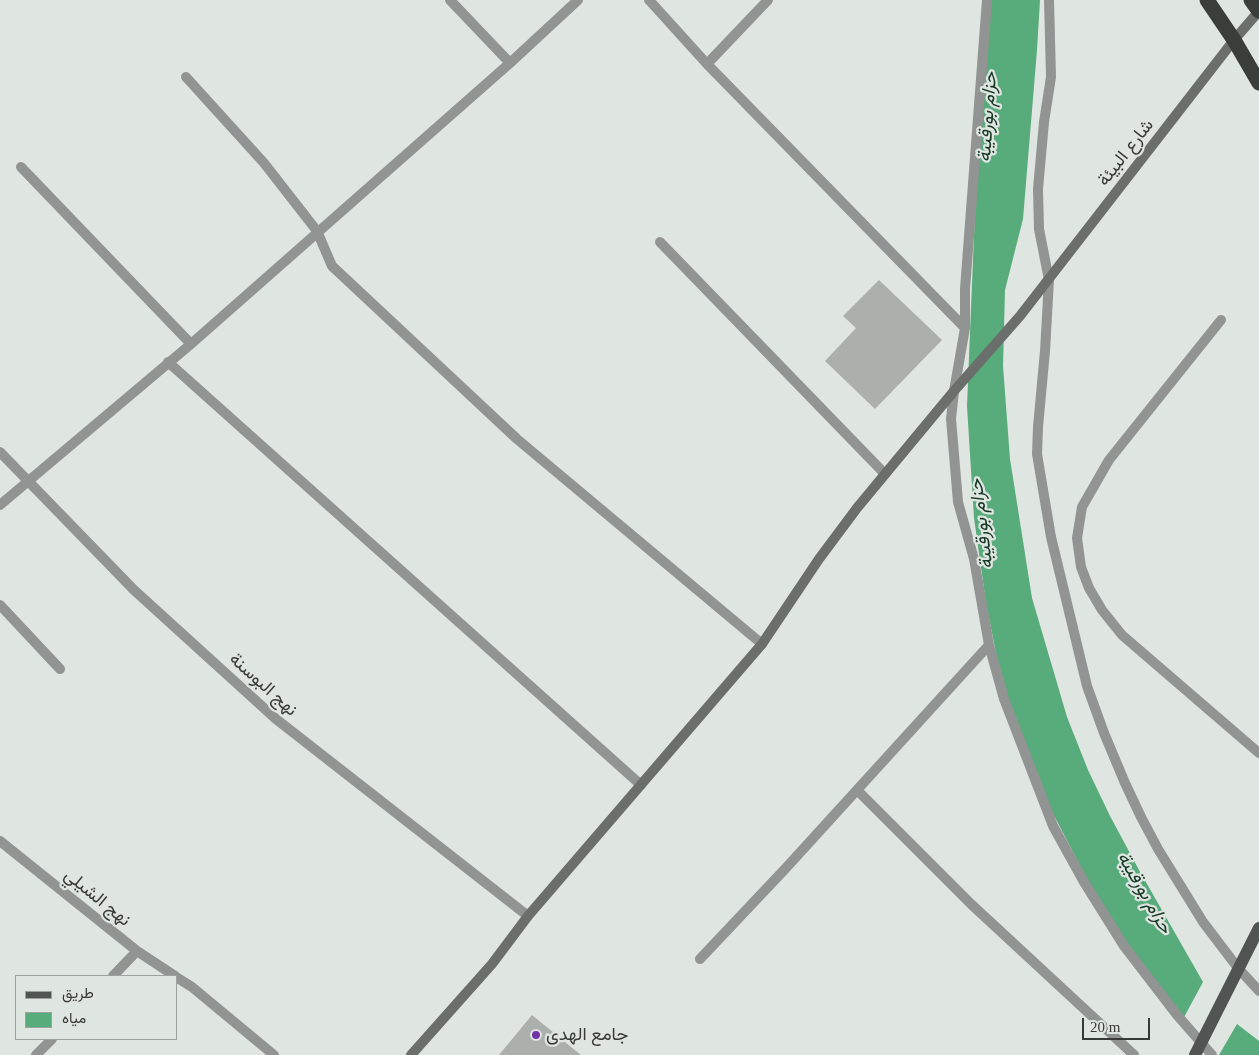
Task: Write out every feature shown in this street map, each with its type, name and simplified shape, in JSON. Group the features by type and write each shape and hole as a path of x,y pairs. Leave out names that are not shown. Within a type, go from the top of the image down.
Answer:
{"highway":[{"path":"1207,0 1234,40 1259,83"},
{"path":"1251,0 1259,11"}],"main road":[{"path":"1195,1055 1259,928"}],"street":[{"path":"450,0 510,62"},
{"path":"0,505 190,344 578,0"},
{"path":"649,0 707,64 965,328"},
{"path":"707,64 768,0"},
{"path":"987,0 965,289 965,328 951,419 958,502 974,559 989,645 1004,699 1053,826 1084,882 1124,946 1177,1015 1204,1038 1212,1055"},
{"path":"1050,0 1051,77 1044,122 1038,189 1039,229 1049,280 1038,427 1038,454 1051,537 1087,686 1104,733 1141,817 1158,849 1203,922 1238,968 1259,991"},
{"name":"شارع البيئة","path":"411,1055 492,964 528,916 762,644 819,559 857,508 957,387 1020,316 1234,40 1259,11"},
{"path":"186,77 264,163 317,231 332,266 517,439 762,644"},
{"path":"20,167 190,344"},
{"path":"660,242 886,474"},
{"path":"1221,320 1109,460 1082,507 1077,538 1081,567 1089,588 1102,610 1122,635 1259,753"},
{"path":"168,362 641,786"},
{"name":"نهج البوسنة","path":"0,452 134,590 276,719 528,916"},
{"path":"0,606 60,669"},
{"path":"700,959 989,645"},
{"path":"857,790 971,904 1134,1055"},
{"name":"نهج الشيلي","path":"0,841 137,951 174,975"},
{"path":"114,975 137,951"},
{"name":"نهج الشيلي","path":"178,977 274,1055"},
{"path":"36,1055 51,1040"}],"water":[{"name":"حزام بورقيبة","path":"991,0 1040,0 1023,219 1005,290 1003,366 1010,459 1032,598 1067,717 1088,770 1139,870 1203,982 1183,1019 1131,950 1088,881 1048,804 1016,724 998,663 986,603 974,518 967,406 975,211"},
{"path":"1237,1024 1259,1041 1259,1055 1219,1055"}],"building":[{"path":"879,280 942,340 875,409 825,361 856,328 843,316"},
{"name":"جامع الهدى","path":"532,1015 581,1055 499,1055"}],"place":[{"name":"جامع الهدى","path":"536,1035"}]}
